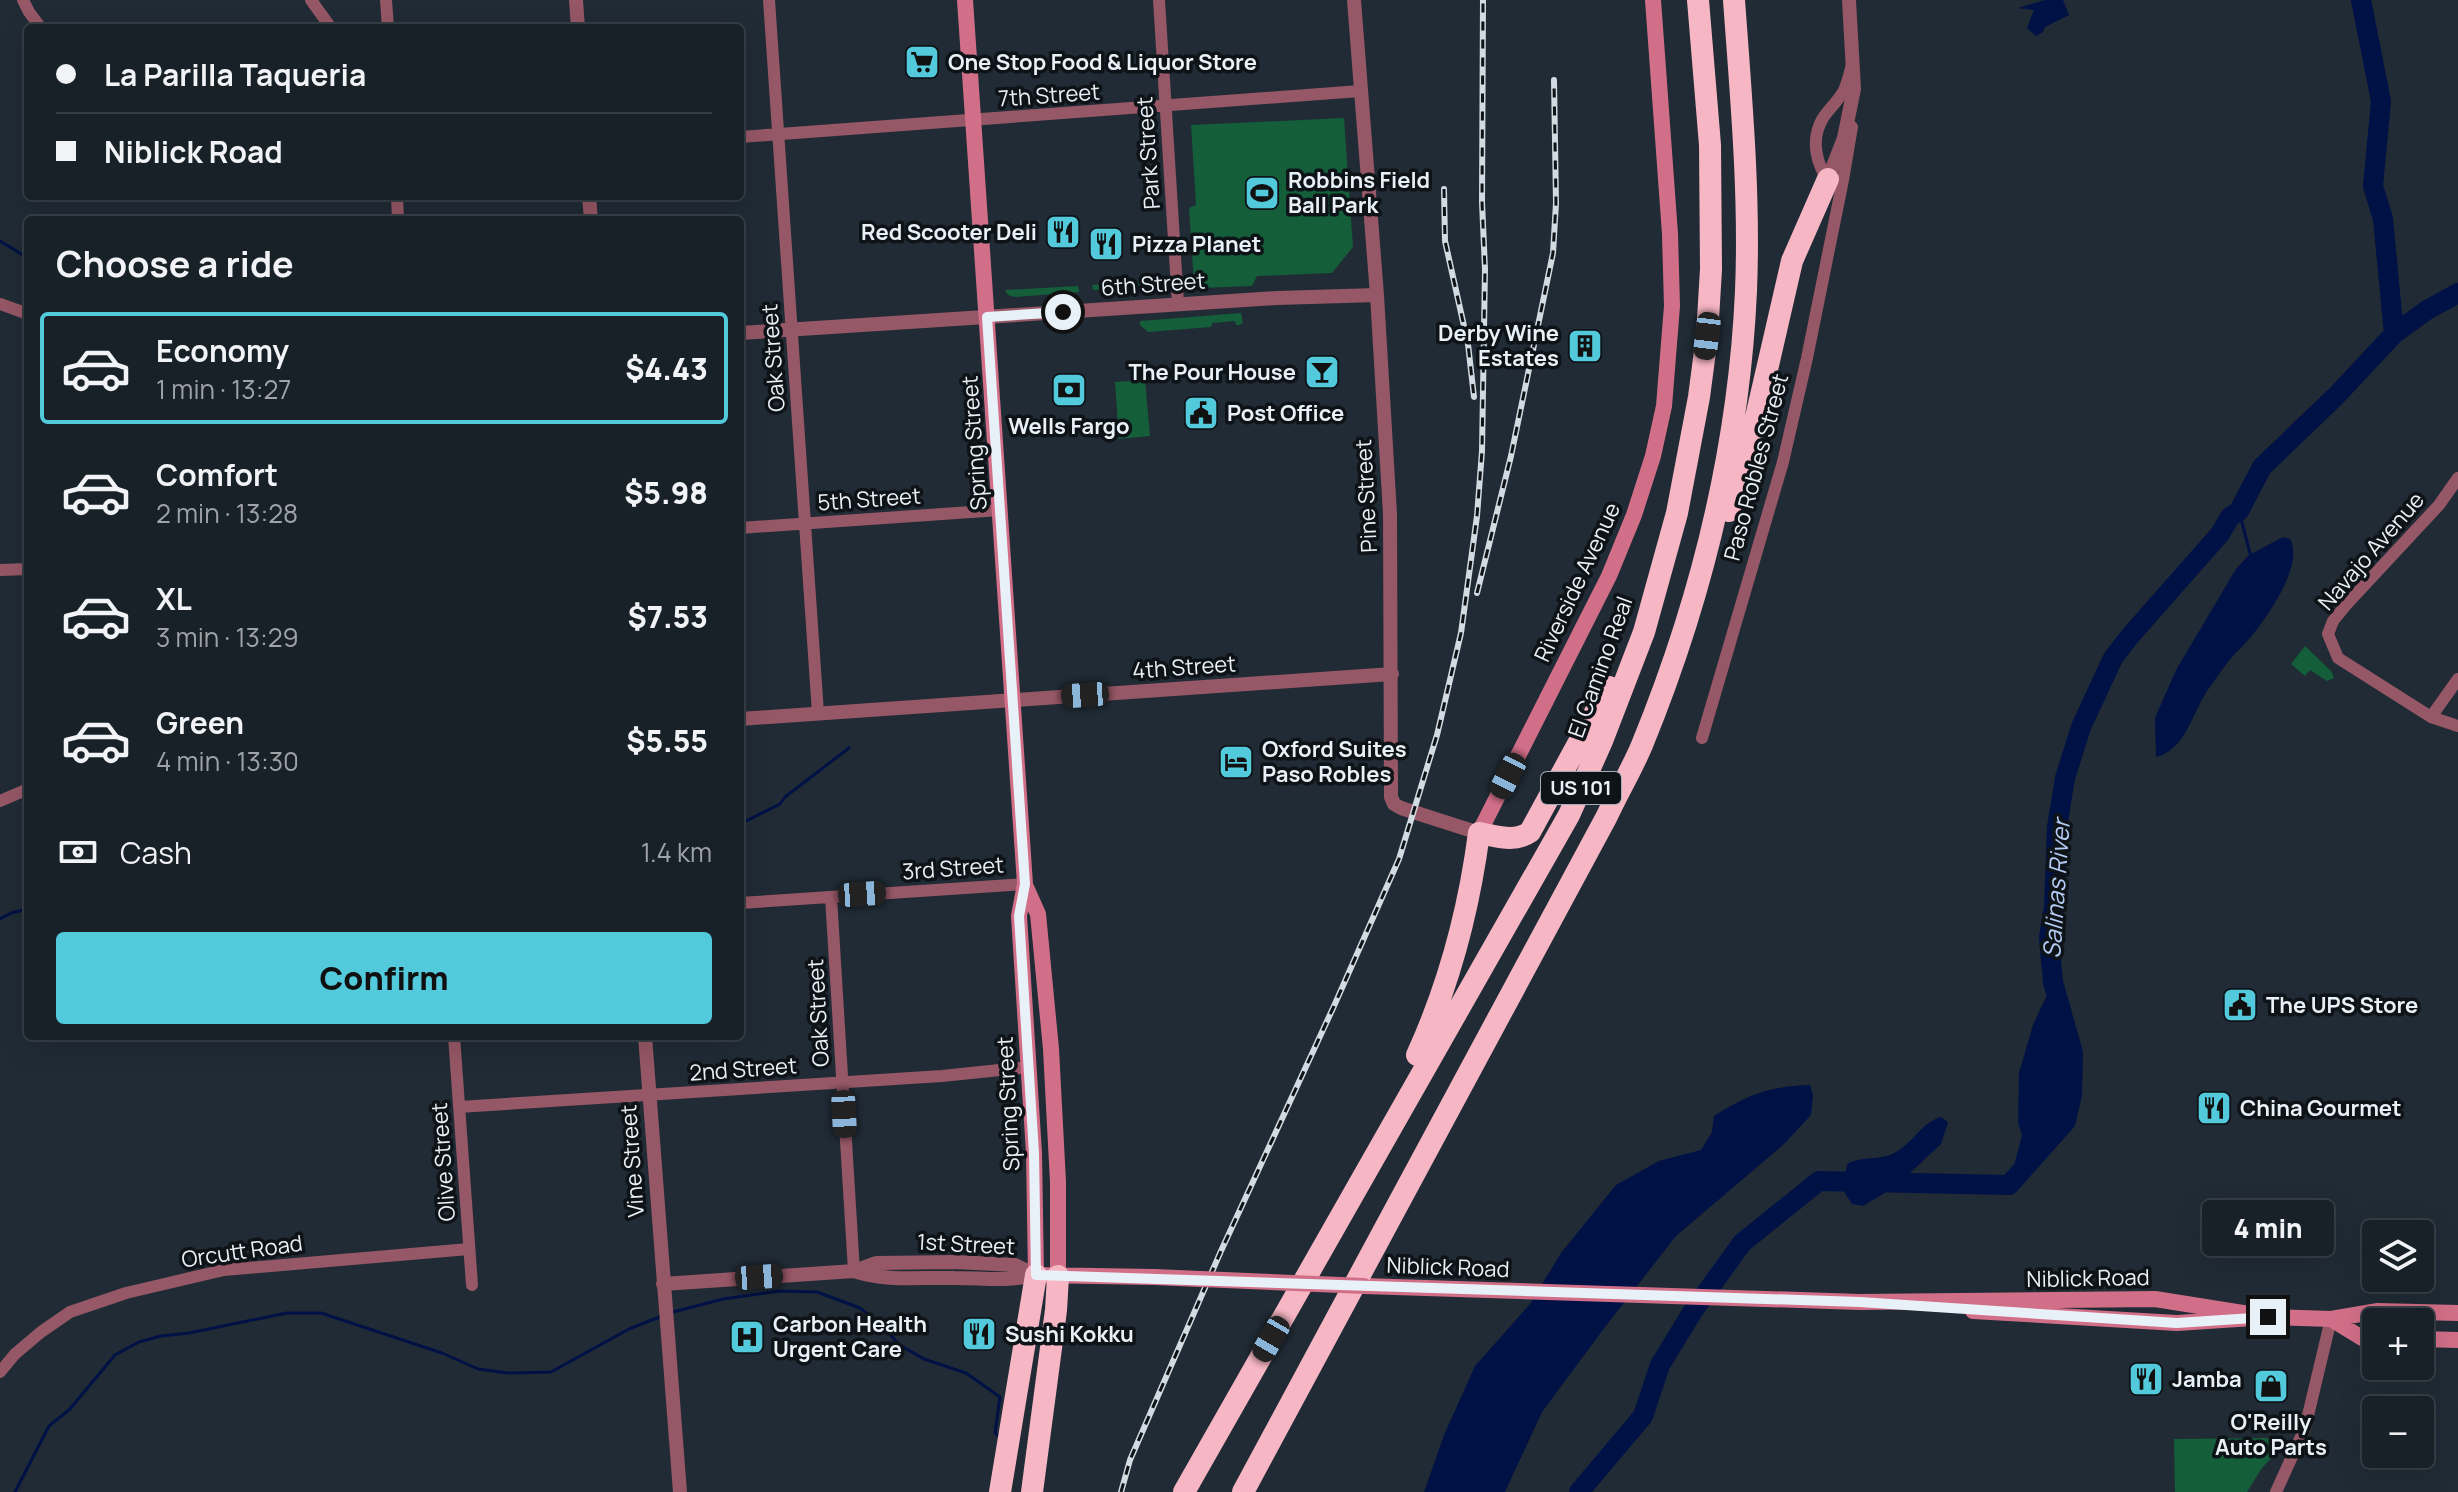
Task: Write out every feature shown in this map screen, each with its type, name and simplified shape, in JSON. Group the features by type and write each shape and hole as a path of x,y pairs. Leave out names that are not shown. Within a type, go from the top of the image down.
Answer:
{"highway":[{"name":"El Camino Real","path":"1184,1492 1569,815 1602,741 1644,632 1677,513 1707,336 1711,269 1710,145 1698,0"},
{"name":"US 101","path":"1243,1492 1569,888 1640,750 1668,679 1695,593 1729,452 1746,291 1743,129 1734,0"},
{"path":"1695,593 1716,551 1748,452 1792,261 1828,179"},
{"path":"1326,1244 1435,1012 1456,949 1479,833 1514,839 1530,832 1620,665 1644,632"},
{"path":"1000,1492 1033,1305 1047,1275"},
{"path":"1032,1492 1056,1310 1047,1275"}],"main road":[{"name":"Spring Street","path":"965,0 1025,884 1019,916 1034,1153 1047,1275"},
{"name":"Riverside Avenue","path":"1479,833 1609,576 1634,515 1653,456 1661,418 1669,362 1670,234 1653,0"},
{"name":"Spring Street","path":"1025,884 1038,914 1051,1049 1058,1182 1047,1275"},
{"name":"Niblick Road","path":"1047,1275 1860,1302 2177,1323 2268,1317 2331,1319 2378,1311 2458,1313"},
{"name":"Niblick Road","path":"1860,1302 2155,1299 2268,1317"},
{"name":"Niblick Road","path":"2331,1319 2362,1338"},
{"path":"2434,1339 2458,1340"}],"street":[{"path":"23,0 38,24"},
{"path":"311,0 328,24"},
{"path":"386,0 388,24"},
{"path":"576,0 578,24"},
{"name":"Oak Street","path":"769,0 818,713"},
{"name":"Park Street","path":"1159,0 1178,304"},
{"name":"Pine Street","path":"1354,0 1390,514 1390,779 1394,804 1479,833"},
{"name":"Paso Robles Street","path":"1702,738 1783,462 1839,203 1850,141 1854,89 1849,0"},
{"name":"Paso Robles Street","path":"1839,203 1834,187 1821,170 1816,151 1819,127 1843,92 1854,61"},
{"name":"7th Street","path":"744,137 1360,91"},
{"name":"Paso Robles Street","path":"1828,179 1851,116"},
{"name":"6th Street","path":"744,333 1277,298 1377,295"},
{"path":"0,304 24,313"},
{"name":"Navajo Avenue","path":"2458,478 2439,505 2346,605 2333,621 2328,634 2338,658 2431,717 2458,726"},
{"name":"5th Street","path":"744,528 1000,510"},
{"path":"0,570 24,569"},
{"name":"4th Street","path":"744,719 1392,674"},
{"path":"2431,717 2458,679"},
{"path":"0,801 24,791"},
{"name":"3rd Street","path":"744,903 1025,884"},
{"name":"Oak Street","path":"831,897 854,1271"},
{"name":"Olive Street","path":"454,1040 472,1285"},
{"name":"Vine Street","path":"645,1040 680,1492"},
{"name":"2nd Street","path":"459,1107 842,1083 1029,1067"},
{"name":"Orcutt Road","path":"0,1372 24,1346 70,1312 126,1293 224,1270 469,1249"},
{"name":"1st Street","path":"663,1284 854,1271 876,1278 1013,1281 1047,1275"},
{"path":"2276,1492 2305,1428 2331,1319"}],"green space":[{"path":"1344,118 1353,247 1332,273 1257,276 1252,286 1200,288 1194,283 1189,208 1196,205 1191,125"},
{"path":"1158,274 1156,286 1093,290 1092,285 1151,281 1151,275"},
{"path":"1078,286 1079,292 1015,297 1005,290"},
{"path":"1241,313 1243,322 1240,325 1236,325 1235,321 1212,323 1211,327 1148,332 1140,325 1140,321"},
{"path":"1145,380 1150,436 1119,439 1115,382"},
{"path":"2305,646 2332,672 2334,678 2327,681 2310,670 2305,676 2291,664"},
{"path":"2276,1438 2276,1453 2247,1492 2175,1492 2174,1439"}],"shaded area":[{"path":"2045,0 2063,0 2069,15 2045,27 2036,36 2027,28 2034,10 2018,8"},
{"path":"2283,537 2290,539 2293,561 2276,601 2208,689 2180,740 2166,753 2156,757 2155,718 2176,670 2236,569 2249,555"},
{"path":"2053,982 2073,1053 2072,1094 2066,1121 2009,1185 2022,1135 2018,1123 2019,1073 2033,1025"},
{"path":"1810,1085 1813,1095 1811,1115 1784,1144 1676,1236 1608,1323 1542,1412 1505,1492 1424,1492 1444,1435 1475,1366 1530,1304 1561,1253 1616,1185 1659,1161 1701,1150 1712,1132 1714,1116 1737,1102 1783,1087"},
{"path":"1941,1117 1948,1122 1941,1144 1896,1186 1863,1206 1852,1204 1843,1190 1847,1164 1890,1155 1904,1147 1927,1124"}],"waterway":[{"name":"Salinas River","path":"1579,1492 1643,1416 1660,1365 1693,1311 1742,1243 1819,1181 2009,1185 2066,1121 2072,1094 2073,1053 2053,982 2049,937 2054,907 2057,827 2065,778 2081,727 2113,658 2220,534 2230,517 2239,511 2262,467 2336,396 2394,334 2383,219 2373,186 2381,101 2361,0"},
{"path":"0,241 24,256"},
{"name":"Salinas River","path":"2394,334 2427,310 2458,293"},
{"path":"2239,511 2251,557"},
{"path":"744,822 780,804 849,748"},
{"path":"0,919 24,910"},
{"path":"673,1312 723,1299 780,1291 817,1292 860,1308 886,1329 898,1344 924,1359 966,1373 1000,1397 995,1433 1000,1437"},
{"path":"15,1492 49,1426 69,1410 115,1355 139,1342 161,1336 287,1313 321,1313 442,1353 478,1369 508,1373 551,1372 629,1329 662,1316"}],"railway":[{"path":"1121,1492 1130,1460 1221,1251 1399,859 1437,735 1461,633 1477,516 1482,451 1485,269 1482,202 1483,0"},
{"path":"1477,593 1511,456 1553,253 1556,203 1554,80"},
{"path":"1444,189 1445,241 1468,344 1474,397"}],"place":[{"name":"One Stop Food & Liquor Store","path":"922,62"},
{"name":"Robbins Field Ball Park","path":"1262,193"},
{"name":"Red Scooter Deli","path":"1063,232"},
{"name":"Pizza Planet","path":"1106,244"},
{"name":"Derby Wine Estates","path":"1585,346"},
{"name":"The Pour House","path":"1322,372"},
{"name":"Wells Fargo","path":"1069,390"},
{"name":"Post Office","path":"1201,413"},
{"name":"Oxford Suites Paso Robles","path":"1236,762"},
{"name":"The UPS Store","path":"2240,1005"},
{"name":"China Gourmet","path":"2214,1108"},
{"name":"Sushi Kokku","path":"979,1334"},
{"name":"Carbon Health Urgent Care","path":"747,1337"},
{"name":"Jamba","path":"2146,1379"},
{"name":"O'Reilly Auto Parts","path":"2271,1386"}],"route":[{"path":"1063,312 987,317 1025,884 1019,916 1034,1153 1036,1275 1860,1302 2177,1323 2268,1317"}]}
